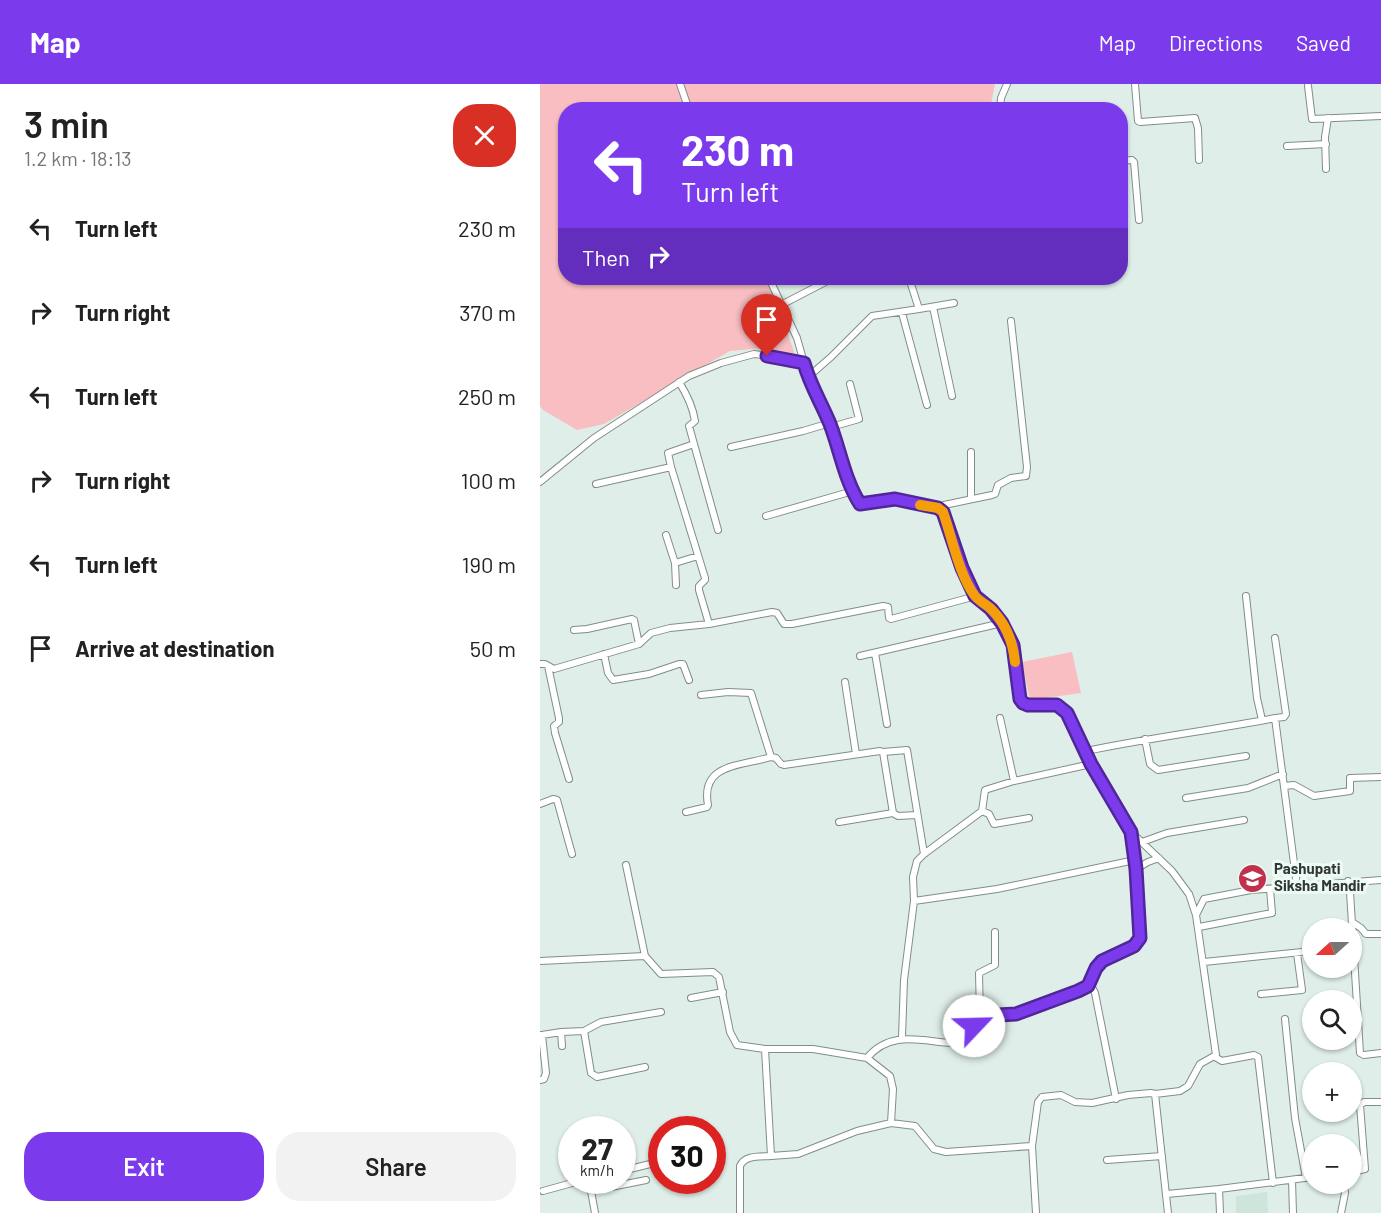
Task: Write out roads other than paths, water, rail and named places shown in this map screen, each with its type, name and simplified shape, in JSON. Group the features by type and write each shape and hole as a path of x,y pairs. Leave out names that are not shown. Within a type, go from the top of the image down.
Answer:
{"street":[{"path":"680,84 686,102"},
{"path":"1001,102 1007,84"},
{"path":"1135,84 1138,121 1194,118 1198,128 1199,160"},
{"path":"1308,87 1311,118 1381,116"},
{"path":"1326,169 1328,118"},
{"path":"1287,146 1326,144"},
{"path":"1128,160 1134,162 1139,220"},
{"path":"773,285 797,338 808,376 830,425 853,491 860,504 895,499 938,508 943,512 962,568 975,596 991,609 1002,623 1013,645 1020,699 1028,705 1057,705 1062,708 1091,764 1131,832 1172,871 1189,894 1199,927 1215,1057"},
{"path":"783,304 819,285"},
{"path":"913,285 919,309"},
{"path":"808,376 831,357 872,316 954,303"},
{"path":"933,307 952,396"},
{"path":"902,313 927,405"},
{"path":"938,508 995,494 998,485 1011,478 1026,476 1027,467 1011,321"},
{"path":"540,482 594,438 689,376 721,363 754,354 804,363"},
{"path":"679,382 694,416 695,422 689,426 718,530"},
{"path":"731,447 859,419 850,384"},
{"path":"694,444 668,453 705,578 699,590 709,624"},
{"path":"971,452 971,499"},
{"path":"596,484 671,467"},
{"path":"766,516 853,491"},
{"path":"666,535 675,563 676,585"},
{"path":"675,563 698,556"},
{"path":"540,664 554,669 639,644 651,633 670,628 709,624 772,612 777,613 784,624 792,624 883,606 888,607 891,619 975,596"},
{"path":"1246,596 1257,698 1262,720"},
{"path":"574,630 632,619 639,644"},
{"path":"860,656 1002,623"},
{"path":"1086,751 1145,739 1284,717 1286,714 1275,638"},
{"path":"875,653 887,724"},
{"path":"604,654 608,674 613,680 649,674 679,664 683,664 689,680"},
{"path":"548,666 559,717 559,722 554,726 555,733 568,779"},
{"path":"845,682 856,754"},
{"path":"701,695 728,692 750,693 754,698 771,757"},
{"path":"1000,718 1014,781"},
{"path":"1275,718 1297,886"},
{"path":"1145,739 1150,765 1158,770 1246,756"},
{"path":"686,812 708,805 707,790 716,772 771,757 777,758 784,765 880,751 907,750 924,854"},
{"path":"883,752 893,813"},
{"path":"902,1037 904,980 914,902 913,877 917,861 982,811 985,790 1014,781 1091,764"},
{"path":"1186,798 1248,788 1283,774"},
{"path":"1284,786 1294,785 1314,796 1350,791 1350,778 1381,777"},
{"path":"540,804 553,799 557,800 572,854"},
{"path":"982,811 989,814 994,824 1029,818"},
{"path":"839,822 893,813 898,816 917,815"},
{"path":"1142,842 1167,832 1244,820"},
{"path":"980,1016 1016,1014 1088,986 1096,968 1102,961 1134,946 1140,938 1136,869 1131,832"},
{"path":"1136,869 1159,858"},
{"path":"914,902 998,889 1135,860"},
{"path":"626,865 645,956 661,974 713,972 719,977 730,1032 737,1046 765,1049 813,1048 867,1058 890,1076 893,1089 891,1123"},
{"path":"1189,894 1204,899 1251,890 1381,880"},
{"path":"1348,881 1352,918"},
{"path":"1199,927 1272,913 1270,889"},
{"path":"1196,915 1204,899"},
{"path":"1362,928 1366,934 1381,934"},
{"path":"867,1058 882,1045 902,1037 918,1041 967,1043 972,1038 974,1026 980,1016 979,973 995,965 995,932"},
{"path":"1204,962 1302,952"},
{"path":"1261,994 1302,990 1297,953"},
{"path":"540,961 645,956"},
{"path":"1355,978 1360,1053 1364,1055 1381,1053"},
{"path":"1088,986 1092,987 1095,993 1116,1099"},
{"path":"691,998 723,992"},
{"path":"540,1080 544,1079 546,1073 541,1035 584,1030 601,1022 661,1012"},
{"path":"1285,1018 1295,1118 1302,1148"},
{"path":"584,1030 593,1076 645,1067"},
{"path":"561,1032 562,1046"},
{"path":"765,1049 771,1156"},
{"path":"1215,1057 1222,1061 1254,1055 1258,1057 1273,1183"},
{"path":"1036,1213 1032,1146 1038,1102 1042,1097 1061,1095 1075,1102 1092,1103 1136,1094 1180,1091 1188,1086 1200,1064 1215,1057"},
{"path":"1155,1094 1167,1194 1167,1213"},
{"path":"1362,1170 1365,1169 1360,1105 1364,1102 1381,1102"},
{"path":"740,1213 740,1166 748,1158 798,1154 857,1131 891,1123 915,1126 934,1149 946,1152 1032,1146"},
{"path":"1107,1160 1162,1156"},
{"path":"1167,1194 1302,1178"},
{"path":"636,1182 646,1180"},
{"path":"1292,1180 1293,1213"},
{"path":"543,1191 558,1187"},
{"path":"1219,1189 1220,1213"},
{"path":"592,1194 595,1213"},
{"path":"1341,1213 1345,1194"}],"place":[{"name":"Pashupati Siksha Mandir","path":"1253,878"}]}
